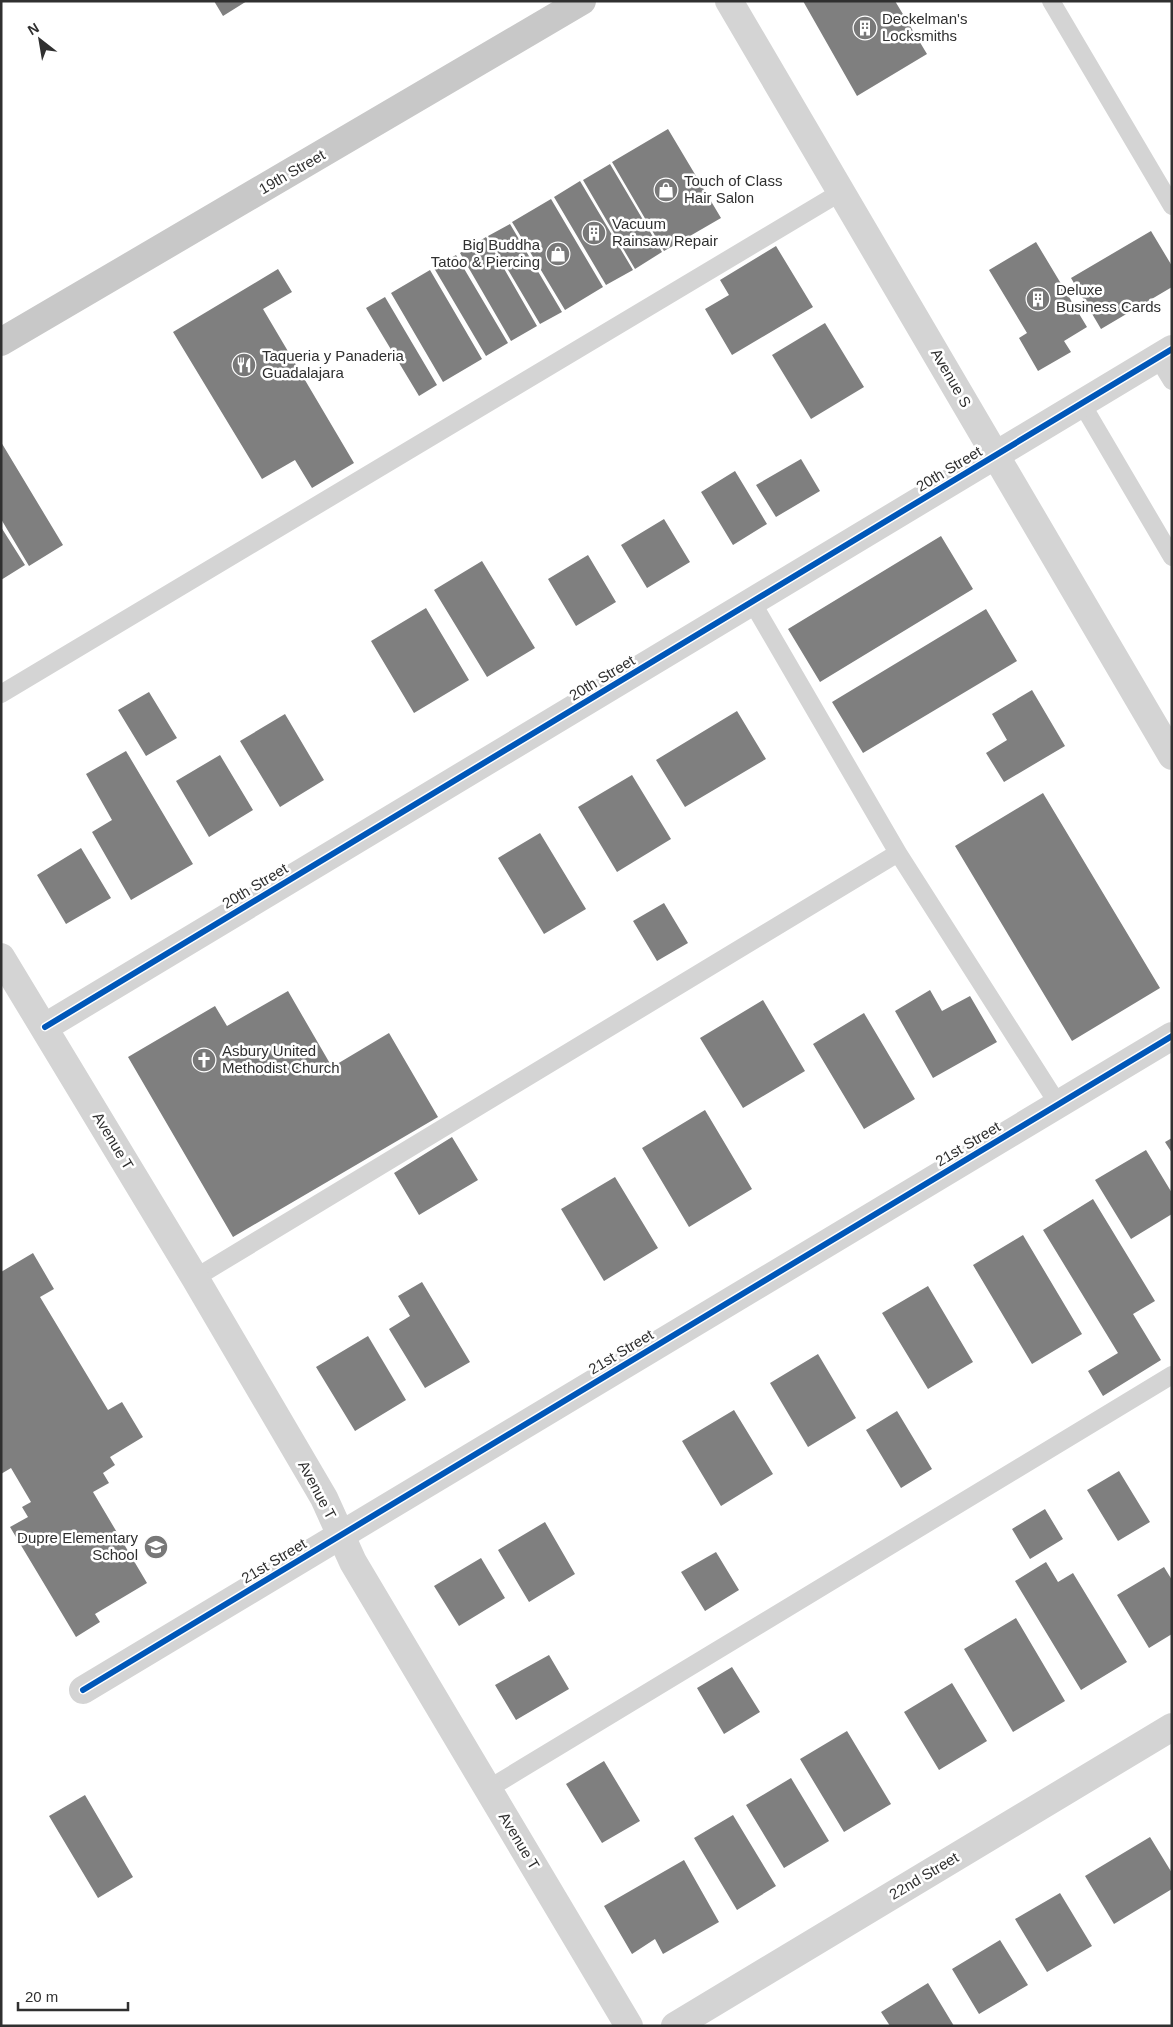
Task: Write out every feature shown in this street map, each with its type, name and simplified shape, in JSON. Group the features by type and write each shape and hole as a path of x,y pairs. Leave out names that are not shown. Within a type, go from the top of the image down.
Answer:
{"main road":[{"name":"19th Street","path":"3,337 582,1"}],"street":[{"name":"Avenue S","path":"729,1 1172,756"},
{"name":"20th Street","path":"45,1028 1165,354"},
{"name":"Avenue T","path":"1,957 195,1278 324,1498 353,1562 629,2026"},
{"name":"21st Street","path":"83,1690 1172,1036"},
{"name":"22nd Street","path":"675,2026 1172,1727"}],"lane":[{"path":"1052,1 1172,206"},
{"path":"1,694 842,192"},
{"path":"1165,354 1172,381"},
{"path":"1082,404 1172,557"},
{"path":"752,602 898,853 1058,1104"},
{"path":"195,1278 898,853"},
{"path":"488,1789 1172,1375"}],"building":[{"path":"214,1 247,1 223,16"},
{"name":"Deckelman's Locksmiths","path":"803,1 895,1 927,54 857,96"},
{"name":"Touch of Class Hair Salon","path":"668,129 721,218 664,251 612,162"},
{"path":"610,164 662,252 635,269 583,180"},
{"name":"Vacuum Rainsaw Repair","path":"580,181 633,270 606,285 554,197"},
{"name":"Big Buddha Tatoo & Piercing","path":"551,199 603,287 565,310 512,222"},
{"path":"510,224 562,312 540,324 488,236"},
{"path":"1151,231 1172,266 1172,287 1101,329 1071,278"},
{"path":"486,237 537,326 511,341 460,253"},
{"name":"Deluxe Business Cards","path":"1036,242 1087,327 1064,341 1071,352 1038,371 1019,338 1027,333 989,270"},
{"path":"776,246 813,307 732,355 705,309 729,295 720,280"},
{"path":"456,255 508,343 486,356 434,268"},
{"name":"Taqueria y Panaderia Guadalajara","path":"278,269 292,292 263,309 354,463 312,488 295,460 262,479 173,332"},
{"path":"430,270 482,359 443,382 391,293"},
{"path":"385,297 437,385 419,396 366,308"},
{"path":"825,323 864,387 811,419 772,355"},
{"path":"1,442 63,545 29,566 1,519"},
{"path":"801,459 820,491 776,517 756,485"},
{"path":"735,471 767,524 733,545 701,492"},
{"path":"664,519 690,562 647,588 621,545"},
{"path":"1,527 25,565 1,580"},
{"path":"941,536 973,589 820,682 788,629"},
{"path":"588,555 616,602 576,626 548,579"},
{"path":"482,561 535,648 487,677 434,590"},
{"path":"426,608 469,680 414,713 371,641"},
{"path":"986,609 1017,661 863,753 832,702"},
{"path":"1032,690 1065,746 1004,782 986,753 1007,740 992,714"},
{"path":"149,692 177,738 146,756 118,710"},
{"path":"737,711 766,759 685,807 656,760"},
{"path":"285,714 324,780 280,807 240,741"},
{"path":"126,751 193,864 131,900 92,832 112,820 86,774"},
{"path":"220,755 253,810 209,837 176,781"},
{"path":"632,775 671,839 617,872 578,807"},
{"path":"1043,793 1160,988 1072,1041 955,846"},
{"path":"540,833 586,909 544,934 498,858"},
{"path":"81,848 111,898 66,924 37,875"},
{"path":"664,903 688,943 657,961 633,921"},
{"path":"930,990 942,1011 970,996 997,1042 933,1078 895,1011"},
{"path":"288,991 332,1067 389,1033 438,1117 233,1237 128,1057 215,1006 227,1026"},
{"path":"763,1000 805,1071 743,1108 700,1038"},
{"path":"864,1013 915,1099 864,1129 813,1044"},
{"path":"705,1110 752,1189 689,1227 642,1148"},
{"path":"452,1137 478,1180 419,1215 394,1173"},
{"path":"1172,1138 1172,1153 1165,1142"},
{"path":"1146,1150 1172,1193 1172,1214 1131,1239 1095,1180"},
{"path":"615,1177 658,1248 604,1281 561,1209"},
{"path":"1093,1199 1155,1301 1133,1314 1161,1360 1103,1396 1088,1371 1118,1353 1043,1230"},
{"path":"1023,1235 1082,1334 1032,1364 973,1265"},
{"path":"33,1253 54,1289 40,1297 108,1410 122,1402 143,1437 110,1457 115,1465 103,1473 109,1483 93,1492 147,1583 95,1614 100,1622 76,1637 10,1527 28,1517 22,1507 31,1502 11,1468 1,1474 1,1272"},
{"path":"422,1282 470,1362 425,1388 389,1329 410,1316 398,1296"},
{"path":"928,1286 973,1362 928,1389 882,1313"},
{"path":"368,1336 406,1400 355,1431 316,1367"},
{"path":"818,1354 856,1418 808,1447 770,1383"},
{"path":"734,1410 773,1474 721,1506 682,1441"},
{"path":"897,1411 932,1469 901,1488 866,1430"},
{"path":"1119,1471 1150,1522 1118,1541 1087,1490"},
{"path":"1045,1509 1063,1539 1030,1559 1012,1529"},
{"path":"545,1522 575,1574 529,1602 498,1550"},
{"path":"716,1552 739,1590 705,1611 681,1572"},
{"path":"481,1558 505,1598 459,1626 434,1586"},
{"path":"1046,1562 1058,1582 1073,1573 1127,1662 1081,1690 1015,1581"},
{"path":"1164,1567 1172,1580 1172,1634 1149,1648 1117,1595"},
{"path":"1016,1618 1065,1701 1013,1732 964,1649"},
{"path":"549,1655 569,1689 516,1720 495,1685"},
{"path":"732,1667 760,1712 724,1734 697,1688"},
{"path":"952,1683 987,1741 939,1770 904,1712"},
{"path":"847,1731 891,1804 844,1832 800,1759"},
{"path":"604,1761 640,1821 602,1843 566,1784"},
{"path":"791,1778 829,1841 784,1868 746,1805"},
{"path":"85,1795 133,1877 98,1898 49,1816"},
{"path":"733,1815 776,1886 737,1910 694,1838"},
{"path":"1150,1837 1172,1873 1172,1889 1114,1924 1085,1876"},
{"path":"684,1860 719,1922 663,1954 655,1939 632,1954 604,1906"},
{"path":"1060,1893 1092,1946 1047,1972 1015,1919"},
{"path":"1000,1940 1028,1985 979,2014 952,1969"},
{"path":"928,1983 954,2026 890,2026 881,2012"}],"cycle path":[{"path":"45,1027 1172,349"},
{"path":"83,1690 1172,1036"}],"place":[{"name":"Deckelman's Locksmiths","path":"865,28"},
{"name":"Touch of Class Hair Salon","path":"666,190"},
{"name":"Vacuum Rainsaw Repair","path":"594,233"},
{"name":"Big Buddha Tatoo & Piercing","path":"558,254"},
{"name":"Deluxe Business Cards","path":"1038,299"},
{"name":"Taqueria y Panaderia Guadalajara","path":"244,365"},
{"name":"Asbury United Methodist Church","path":"204,1060"},
{"name":"Dupre Elementary School","path":"156,1547"}]}
